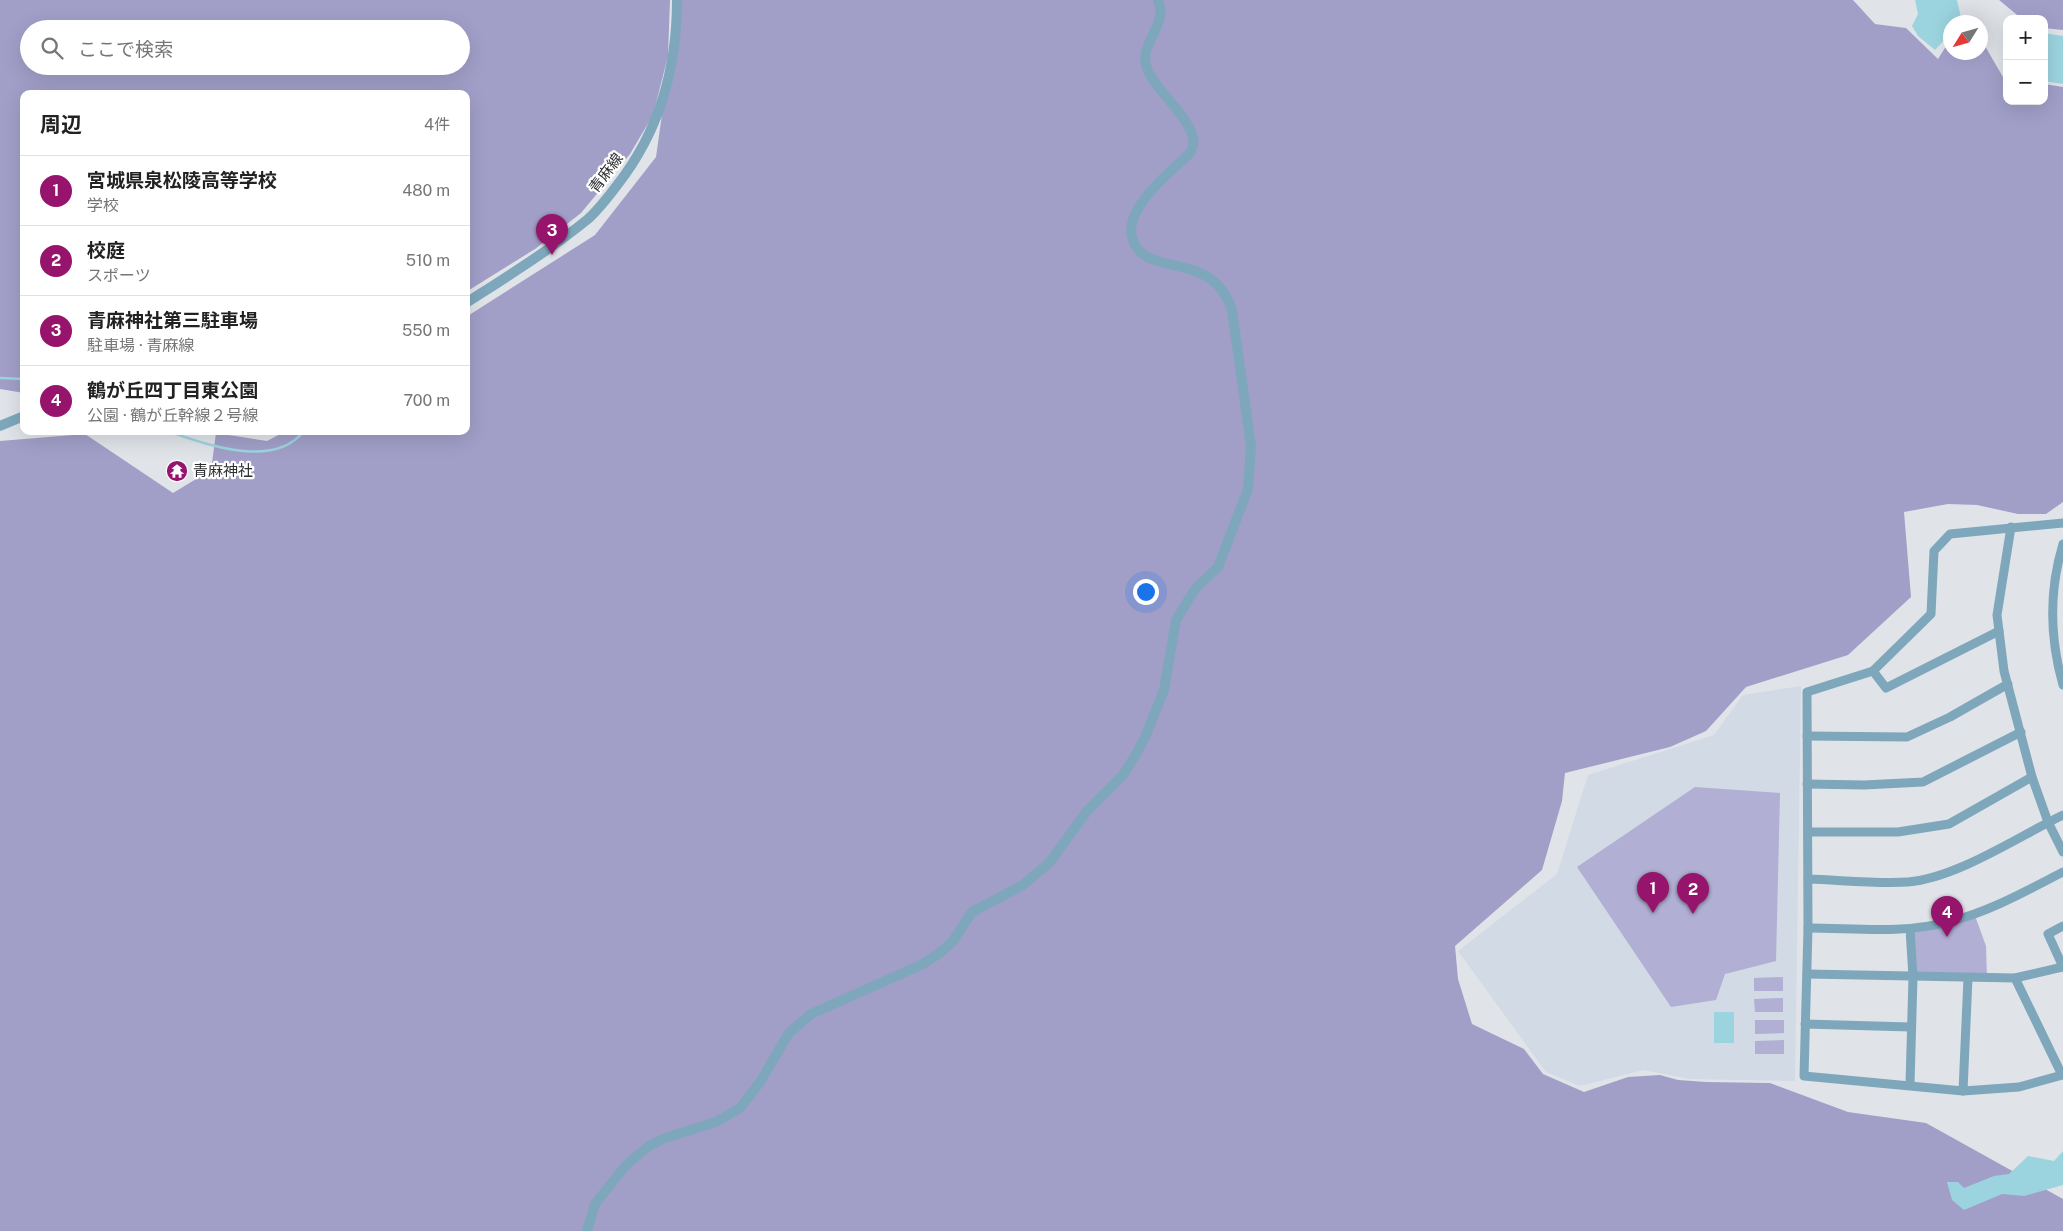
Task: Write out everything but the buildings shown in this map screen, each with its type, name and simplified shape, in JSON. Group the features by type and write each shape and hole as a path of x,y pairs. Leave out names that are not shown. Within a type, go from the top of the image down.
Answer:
{"street":[{"name":"青麻線","path":"470,300 543,253 590,218 631,167 651,132 666,94 674,61 677,0"},
{"path":"586,1231 595,1204 636,1155 665,1138 716,1122 740,1108 760,1082 789,1033 800,1022 812,1014 923,964 953,941 978,908 1036,875 1050,862 1097,799 1123,775 1146,735 1164,690 1176,620 1196,589 1218,567 1248,488 1251,474 1248,430 1232,310 1228,298 1221,287 1207,275 1185,266 1150,259 1135,246 1131,236 1135,214 1146,197 1187,156 1193,146 1191,134 1183,117 1145,65 1146,53 1160,19 1158,0"},
{"path":"0,426 20,418"},
{"path":"2015,978 2063,1075 2019,1086 1963,1091 1910,1084 1804,1076 1808,928 1807,692 1873,671 1931,614 1934,551 1950,534 2063,523"},
{"path":"2011,527 1998,615 1999,630 2008,684 2032,777 2048,822 2063,852"},
{"path":"2063,544 2057,563 2052,622 2063,685"},
{"path":"1873,671 1886,688 1999,630"},
{"path":"1807,736 1907,737 1950,717 2008,684"},
{"path":"1807,784 1864,785 1923,782 2021,732"},
{"path":"1808,832 1898,832 1949,824 2032,777"},
{"path":"1808,879 1909,882 1942,873 1977,859 2063,815"},
{"path":"1808,928 1910,929 1949,922 2009,900 2063,872"},
{"path":"1807,974 2015,978 2063,967 2048,934 2063,926"},
{"path":"1910,929 1913,977 1910,1084"},
{"path":"1963,1091 1968,978"},
{"path":"1805,1024 1911,1027"}],"shaded area":[{"path":"0,0 670,0 668,56 653,115 630,154 581,213 535,249 470,290 470,90 20,90 20,392 0,389"},
{"path":"678,0 1853,0 1875,24 1906,28 1938,59 1943,51 1943,60 1988,60 1988,51 2003,77 2003,105 2048,105 2048,85 2063,87 2063,502 2046,514 2018,514 1977,505 1948,504 1904,512 1911,597 1848,655 1746,687 1706,731 1670,747 1565,773 1562,801 1542,870 1455,946 1458,979 1472,1024 1524,1049 1543,1074 1584,1092 1628,1077 1660,1075 1678,1080 1770,1083 1848,1112 1926,1123 2063,1199 2063,1231 0,1231 0,441 86,435 173,493 211,470 216,435 229,435 267,441 278,435 470,435 470,314 595,235 656,157"},
{"path":"1915,0 1957,0 1960,15 1943,15 1943,41 1935,50 1918,36 1912,26 1918,14"},
{"path":"1999,0 2063,0 2063,30 2048,28 2048,15 2017,15"},
{"path":"2048,34 2063,36 2063,84 2048,82"},
{"path":"1801,686 1795,1081 1690,1079 1643,1070 1580,1086 1546,1072 1458,951 1557,874 1588,775 1714,735 1743,695"},
{"path":"1695,787 1780,793 1776,961 1725,974 1716,1000 1671,1007 1577,867"},
{"path":"1974,913 1986,946 1987,978 1913,977 1910,929"},
{"path":"1783,977 1783,991 1754,991 1754,978"},
{"path":"1783,998 1783,1012 1755,1012 1754,999"},
{"path":"1714,1012 1734,1012 1734,1043 1714,1043"},
{"path":"1755,1020 1784,1020 1784,1033 1755,1034"},
{"path":"1784,1040 1784,1054 1755,1054 1755,1041"},
{"path":"2063,1151 2063,1185 2024,1196 2002,1194 1964,1210 1952,1200 1947,1182 1958,1182 1964,1188 1994,1176 2009,1174 2028,1156 2054,1161"}],"waterway":[{"path":"0,378 20,379"},
{"path":"179,435 219,447 257,452 275,449 291,443 300,435"}],"place":[{"name":"青麻神社第三駐車場","path":"552,255"},
{"name":"青麻神社","path":"177,471"},
{"name":"宮城県泉松陵高等学校","path":"1653,913"},
{"name":"校庭","path":"1693,914"},
{"name":"鶴が丘四丁目東公園","path":"1947,937"}]}
